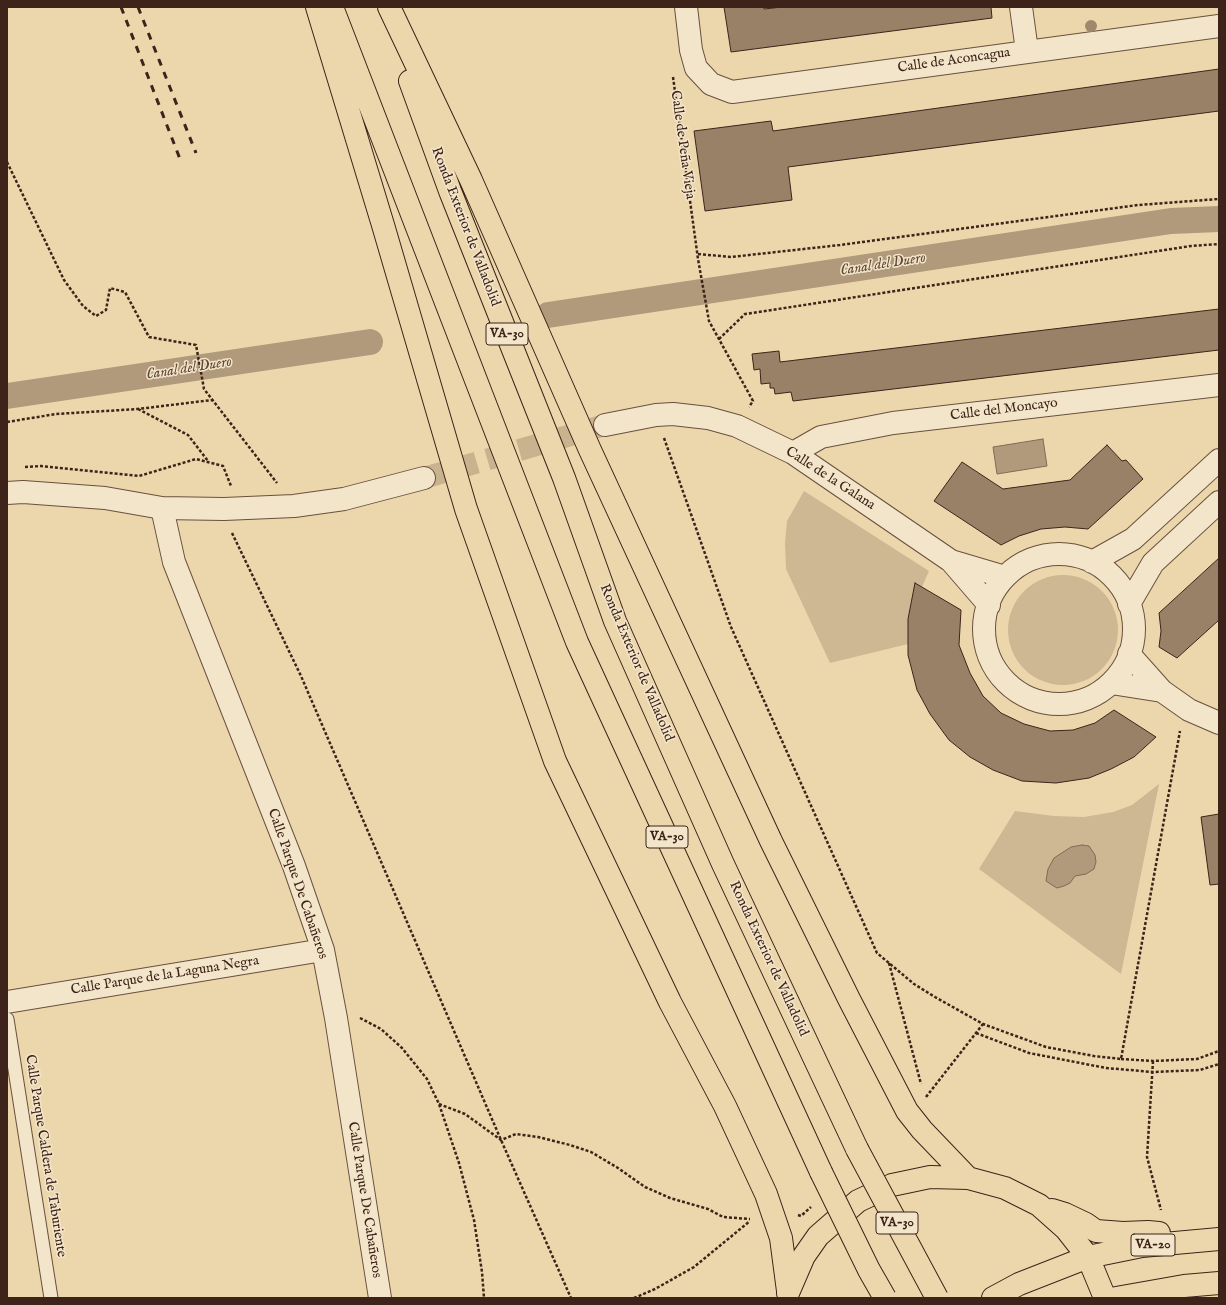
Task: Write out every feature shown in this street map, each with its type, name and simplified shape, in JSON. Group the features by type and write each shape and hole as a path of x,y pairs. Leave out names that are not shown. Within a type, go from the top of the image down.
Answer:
{"highway":[{"path":"317,7 383,225 466,509 556,761 670,1002 725,1106 766,1194 781,1238 787,1294"},
{"name":"VA-30","path":"332,7 577,642 821,1172 884,1298"},
{"name":"Ronda Exterior de Valladolid","path":"383,7 450,190 564,478 615,620 727,872 857,1149 937,1298"},
{"path":"389,7 471,180 590,450 768,834 846,992 907,1111 922,1130 968,1178"},
{"path":"787,1294 804,1256 818,1236 858,1201 892,1185 930,1177 968,1178 1005,1188 1039,1205 1065,1214 1086,1224 1096,1231 1123,1233 1148,1232 1195,1241"},
{"path":"1039,1205 1066,1229 1088,1258 1105,1298"},
{"name":"VA-20","path":"994,1298 1019,1284 1088,1258 1142,1246 1219,1239"},
{"path":"1116,1298 1184,1286 1219,1283"}],"street":[{"name":"Calle de Aconcagua","path":"686,7 691,50 696,68 711,84 732,92 1219,26"},
{"path":"1021,7 1027,51"},
{"name":"Calle del Moncayo","path":"793,453 821,438 892,422 1219,384"},
{"name":"Calle de la Galana","path":"605,425 656,415 673,414 708,418 737,426 793,453 951,561 988,605"},
{"path":"1092,562 1133,539 1219,460"},
{"path":"7,492 105,498 162,508 224,509 294,506 344,499 424,478"},
{"path":"1130,604 1153,563 1219,502"},
{"name":"Calle Parque De Cabañeros","path":"162,508 174,562 294,866 323,950 336,1018 380,1298"},
{"path":"1066,554 1092,562 1105,570 1116,580 1130,604 1133,617 1134,638 1130,654 1122,670 1111,683 1095,695 1082,701 1068,704 1045,703 1019,692 1000,675 988,652 985,635 986,617 988,605 995,590 1006,577 1020,565 1032,559 1066,554"},
{"name":"Calle de la Galana","path":"951,561 1006,577"},
{"path":"1130,654 1162,691 1189,710 1219,723"},
{"path":"1111,683 1162,691"},
{"name":"Calle Parque de la Laguna Negra","path":"7,1002 323,950"}],"lane":[{"name":"Calle Parque Caldera de Taburiente","path":"7,1019 51,1298"}],"path":[{"name":"Calle de Peña Vieja","path":"672,73 698,259 709,321 719,340"},
{"path":"7,162 64,280 83,306 96,316 106,310 110,288 125,292 149,337 196,345 204,389 294,506"},
{"path":"698,254 731,257 840,245 1138,205 1219,199"},
{"path":"737,426 753,401 719,340 745,314 1191,246 1219,244"},
{"path":"7,422 56,414 138,409 213,400"},
{"path":"138,409 188,435 209,462"},
{"path":"656,415 731,627 877,953 919,987 984,1024 1046,1047 1094,1056 1153,1061 1197,1059 1219,1051"},
{"path":"21,467 41,466 139,476 196,459 223,466 231,485 224,509 232,536 301,676 501,1140 571,1298"},
{"path":"1121,1059 1181,728"},
{"path":"889,963 925,1098 984,1024"},
{"path":"336,1018 360,1017 381,1029 402,1048 427,1079 438,1104 459,1162 474,1220 482,1272 484,1298"},
{"path":"976,1033 1029,1053 1106,1068 1153,1072 1200,1070 1219,1064"},
{"path":"1153,1061 1147,1157 1162,1211 1174,1236"},
{"path":"438,1104 465,1114 501,1140"},
{"path":"501,1140 516,1134 538,1137 570,1145 591,1152 618,1168 645,1187 670,1198 708,1209 723,1217 752,1220 694,1267 655,1289 634,1298"}],"shaded area":[{"path":"1043,439 1047,466 997,474 993,447"},
{"path":"804,491 929,571 922,587 915,584 908,619 908,644 830,663 786,569 785,543 787,521"},
{"path":"1063,575 1084,579 1094,584 1102,591 1109,599 1114,609 1118,630 1114,651 1109,661 1102,669 1094,676 1084,681 1063,685 1042,681 1032,676 1024,669 1017,661 1012,651 1008,630 1012,609 1017,599 1024,591 1032,584 1042,579"},
{"path":"1159,784 1121,974 979,869 1015,811 1054,816 1084,817 1113,812 1132,805"},
{"path":"1082,845 1089,846 1095,855 1096,862 1094,869 1086,874 1075,876 1070,883 1057,888 1046,881 1048,869 1054,858 1071,847"}],"building":[{"path":"724,7 764,7 764,9 782,7 991,7 992,18 731,52"},
{"path":"1219,69 1219,111 788,167 792,200 705,211 694,131 771,121 773,131"},
{"path":"1219,309 1219,350 793,401 791,392 775,394 774,388 770,388 770,383 761,384 760,369 754,370 752,354 779,351 780,362"},
{"path":"1107,445 1122,461 1126,460 1143,479 1088,529 1065,527 1041,529 1019,536 1001,545 934,501 962,462 1003,489 1070,480"},
{"path":"1219,558 1219,620 1177,658 1159,647 1161,631 1159,613"},
{"path":"915,583 961,610 959,645 970,673 983,696 1001,713 1024,724 1050,731 1073,730 1095,723 1114,710 1156,737 1134,757 1111,769 1089,778 1056,783 1022,781 993,770 970,757 949,740 930,714 917,690 908,655 908,619"},
{"path":"1219,814 1219,884 1210,885 1201,817"}],"waterway":[{"name":"Canal del Duero","path":"548,315 1171,221 1219,219"},
{"name":"Canal del Duero","path":"7,396 370,342"}],"tunnel":[{"path":"424,478 605,425"}],"railway":[{"path":"121,7 180,159"},
{"path":"138,7 196,153"}]}
